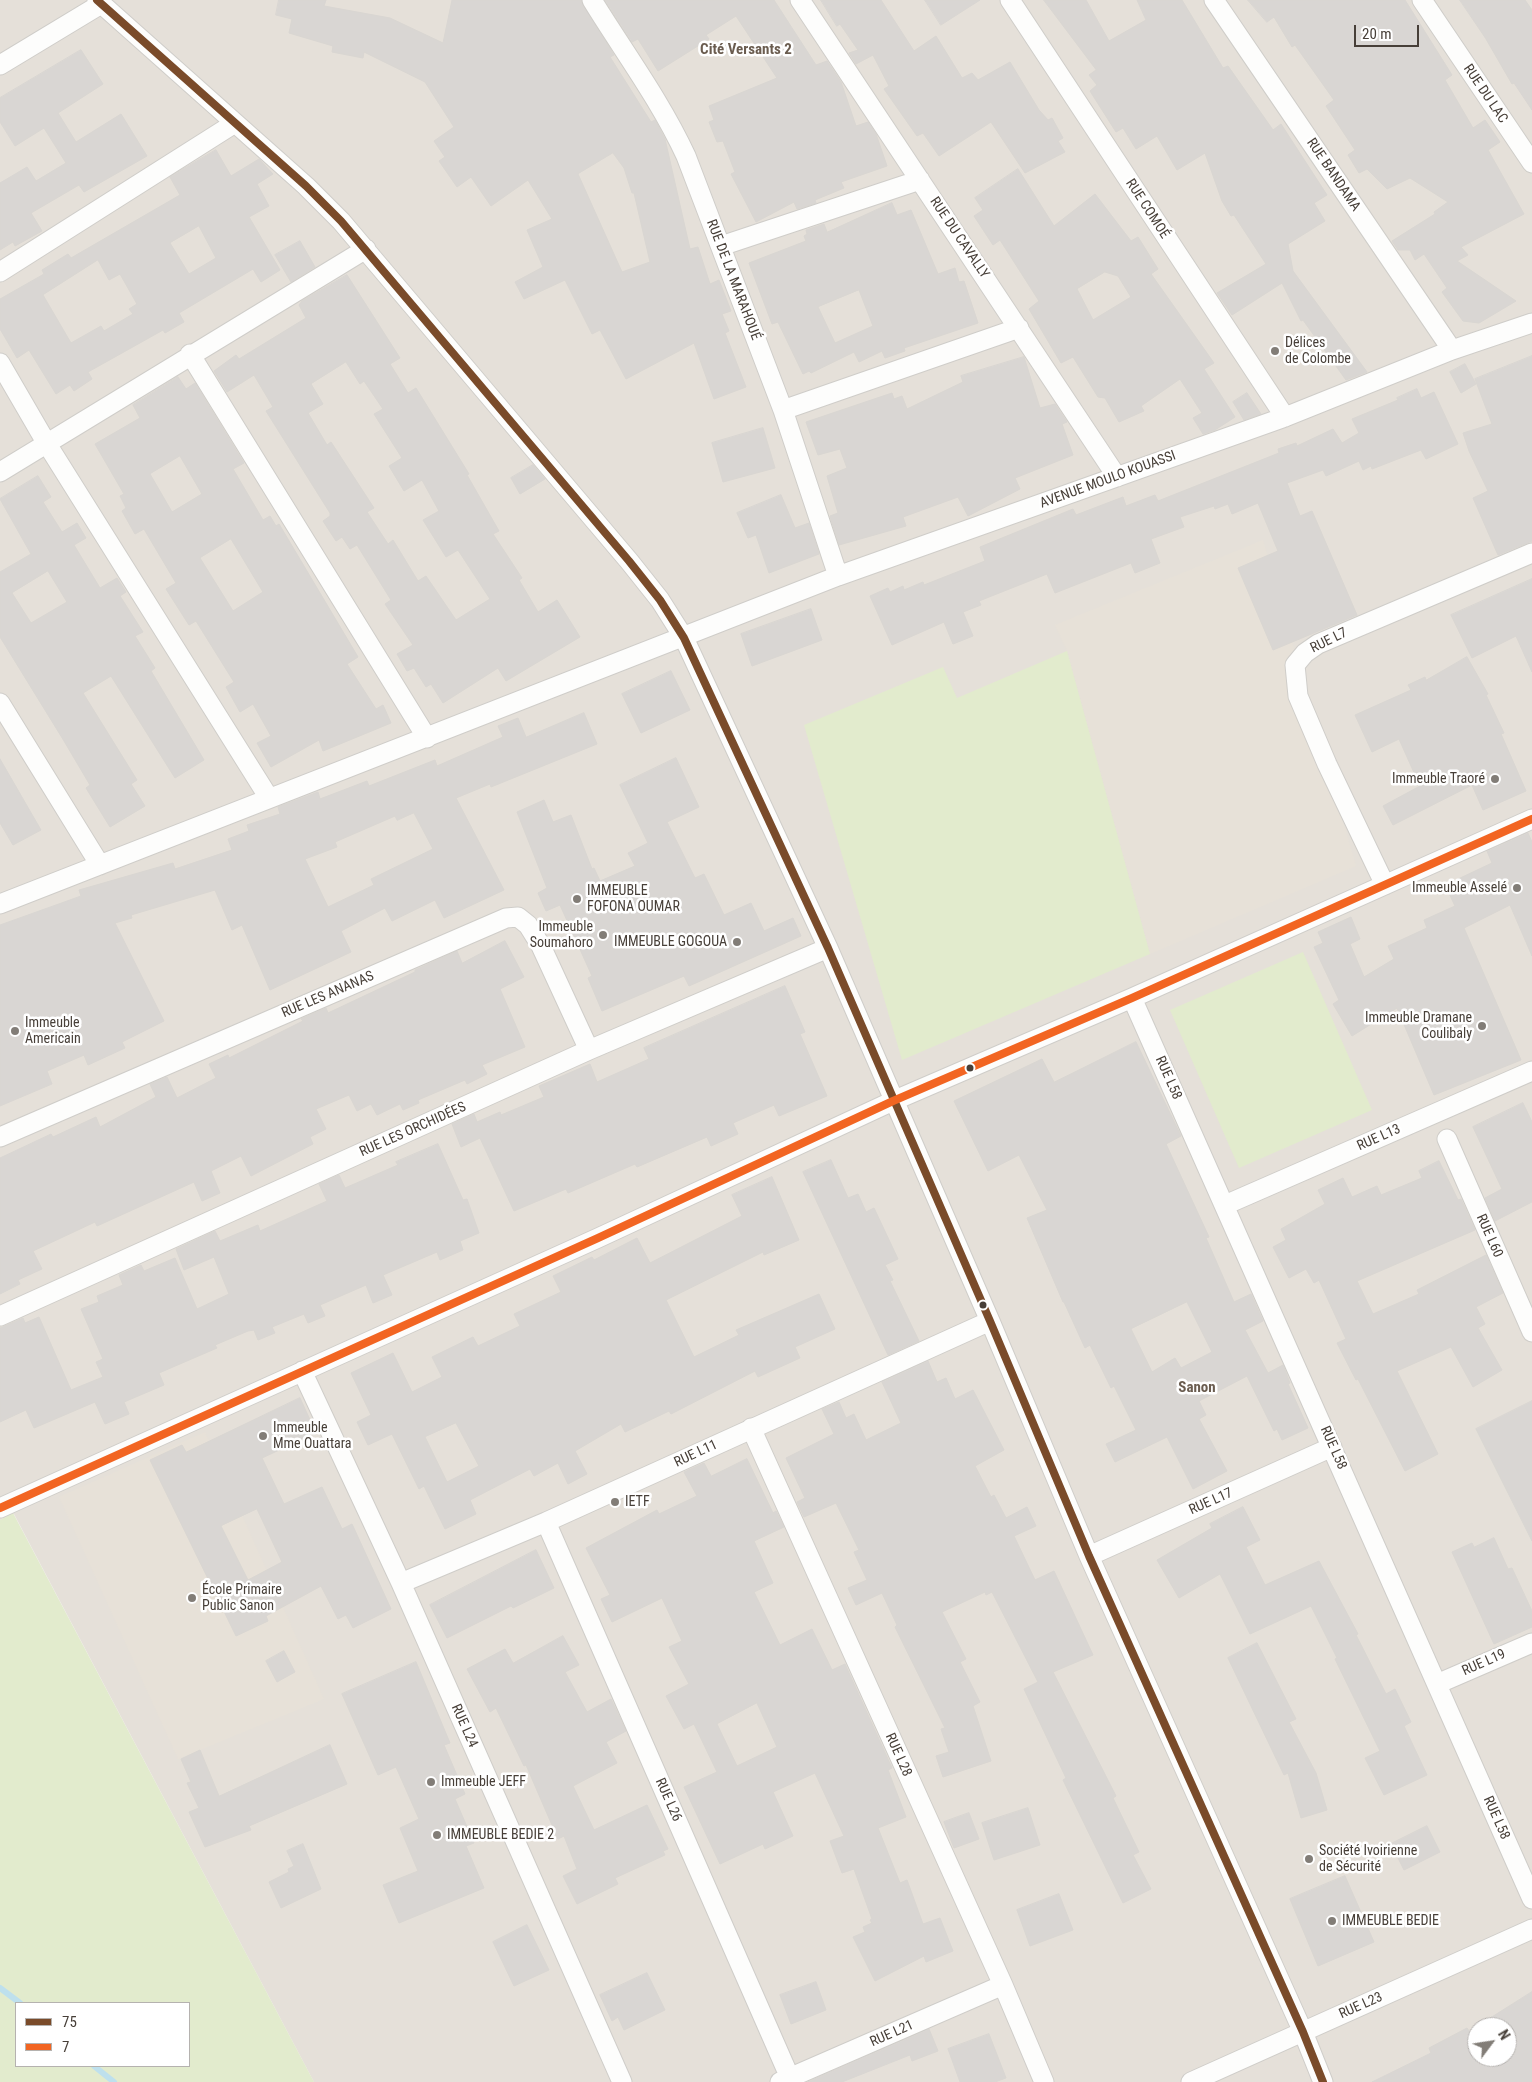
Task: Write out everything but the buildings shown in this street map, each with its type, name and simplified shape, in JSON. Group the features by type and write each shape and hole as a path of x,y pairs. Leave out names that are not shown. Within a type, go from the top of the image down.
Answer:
{"street":[{"name":"RUE DE LA MARAHOUÉ","path":"592,0 670,122 686,156 782,410 838,576"},
{"name":"RUE DU CAVALLY","path":"800,0 1117,476"},
{"name":"RUE COMOÉ","path":"1010,0 1285,417"},
{"name":"RUE BANDAMA","path":"1214,0 1452,350"},
{"name":"RUE DU LAC","path":"1422,0 1532,163"},
{"path":"0,65 99,2 306,186 366,249 660,600 684,638 828,948 990,1321 1089,1556 1303,2032 1323,2082"},
{"path":"0,272 235,123"},
{"path":"721,246 920,180"},
{"path":"0,472 48,444 190,354 366,249"},
{"name":"AVENUE MOULO KOUASSI","path":"0,904 684,638 838,576 1285,417 1452,350 1532,323"},
{"path":"782,410 1019,328"},
{"path":"190,354 427,738"},
{"path":"0,363 48,444 269,798"},
{"name":"RUE L7","path":"1385,885 1327,764 1298,696 1295,665 1305,653 1318,644 1532,554"},
{"path":"0,703 100,866"},
{"path":"4,1506 598,1238 893,1101 1132,998 1532,819"},
{"name":"RUE LES ANANAS","path":"0,1137 506,918 518,917 528,925 541,946 589,1050"},
{"name":"RUE LES ORCHIDÉES","path":"0,1316 589,1050 828,948"},
{"name":"RUE L58","path":"1132,998 1226,1205 1532,1899"},
{"name":"RUE L13","path":"1226,1205 1532,1071"},
{"name":"RUE L60","path":"1447,1139 1532,1332"},
{"name":"RUE L11","path":"401,1583 546,1522 990,1321"},
{"name":"RUE L24","path":"302,1371 401,1583 622,2082"},
{"name":"RUE L28","path":"751,1428 1044,2082"},
{"name":"RUE L17","path":"1089,1556 1332,1448"},
{"name":"RUE L26","path":"546,1522 785,2080"},
{"name":"RUE L19","path":"1437,1684 1532,1643"},
{"name":"RUE L23","path":"1191,2082 1532,1929"},
{"name":"RUE L21","path":"785,2080 1002,1985"}],"shaded area":[{"name":"Sanon","path":"0,0 1532,0 1532,2082 314,2082 14,1514 0,1520"},
{"path":"1263,540 1356,866 1150,954 1067,651 1055,625"},
{"name":"École Primaire Public Sanon","path":"205,1432 324,1699 178,1759 59,1497"}],"green space":[{"path":"1067,651 1150,954 902,1060 804,725 943,667 957,698"},
{"path":"1303,952 1372,1110 1239,1168 1170,1010"},
{"path":"13,1513 314,2082 0,2082 0,1520"}],"waterway":[{"path":"0,1988 19,2002"},
{"path":"95,2067 114,2082"}],"transit line":[{"name":"75","path":"97,0 306,186 341,221 629,561 660,600 684,638 828,948 990,1321 1089,1556 1303,2032 1323,2082"},
{"name":"7","path":"0,1508 598,1238 893,1101 1132,998 1532,819"}],"place":[{"name":"Délices de Colombe","path":"1275,351"},
{"name":"Immeuble Traoré","path":"1495,779"},
{"name":"Immeuble Asselé","path":"1517,888"},
{"name":"IMMEUBLE FOFONA OUMAR","path":"577,899"},
{"name":"Immeuble Soumahoro","path":"603,935"},
{"name":"IMMEUBLE GOGOUA","path":"737,942"},
{"name":"Immeuble Dramane Coulibaly","path":"1482,1026"},
{"name":"Immeuble Americain","path":"15,1031"},
{"name":"Immeuble Mme Ouattara","path":"263,1436"},
{"name":"IETF","path":"615,1502"},
{"name":"École Primaire Public Sanon","path":"192,1598"},
{"name":"Immeuble JEFF","path":"431,1782"},
{"name":"IMMEUBLE BEDIE 2","path":"437,1835"},
{"name":"Société Ivoirienne de Sécurité","path":"1309,1859"},
{"name":"IMMEUBLE BEDIE","path":"1332,1921"}],"district":[{"name":"Cité Versants 2","path":"746,50"},
{"name":"Sanon","path":"1197,1388"}]}
